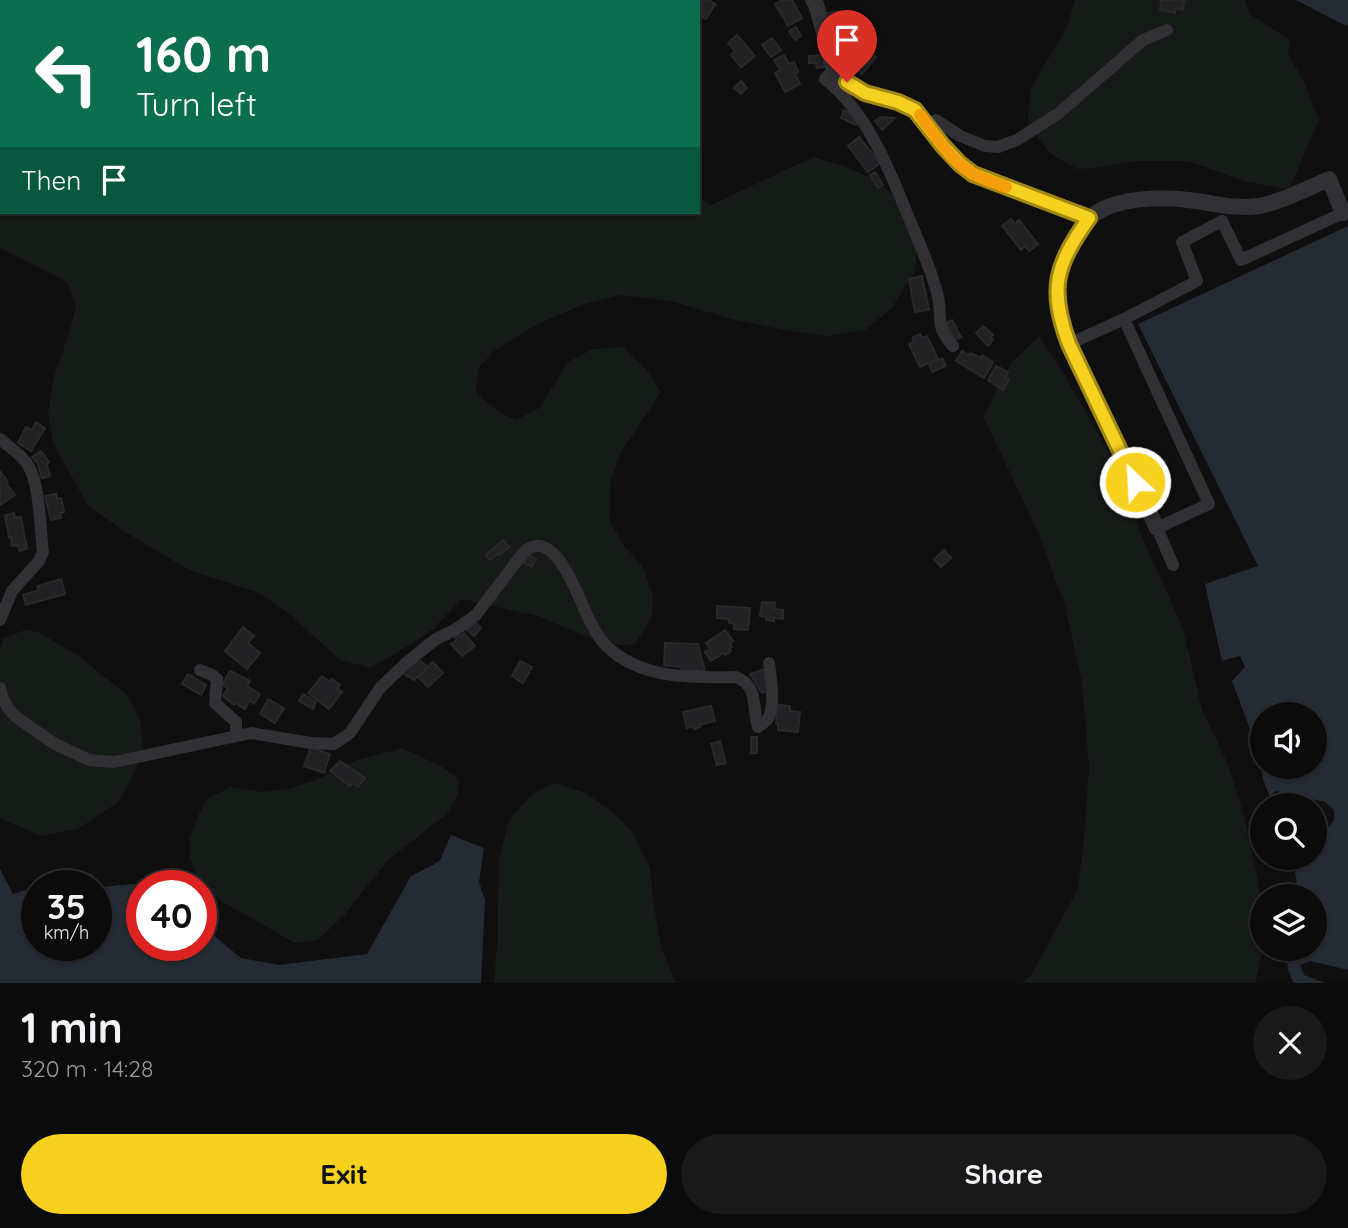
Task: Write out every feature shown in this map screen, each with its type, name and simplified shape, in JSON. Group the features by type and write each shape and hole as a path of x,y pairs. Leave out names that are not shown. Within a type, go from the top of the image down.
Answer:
{"street":[{"path":"813,0 834,69 847,82 865,93 898,102 915,110 943,146 973,174 1089,218"},
{"path":"928,126 936,120 960,136 985,146 998,147 1017,140 1059,113 1143,40 1167,30"},
{"path":"834,69 825,79 839,90 857,114 890,172 932,276 942,331 953,346"},
{"path":"1069,344 1197,281 1182,242 1223,214 1261,206 1329,179 1343,213 1241,260 1223,214 1197,201 1154,197 1115,205 1089,218 1066,254 1057,284 1063,327 1069,344 1173,565"},
{"path":"1124,319 1209,504 1157,528"},
{"path":"0,455 4,453 1,440"},
{"path":"0,620 12,592 39,561 43,552 33,475 27,463 1,440"},
{"path":"0,688 8,708 16,718 55,744 89,760 114,762 251,733 334,744 350,733 380,688 436,639 476,615 529,546 538,544 557,555 591,625 612,652 659,673 691,677 736,677 745,681 752,694 758,727 766,722 770,713 772,694 769,663"},
{"path":"200,670 217,679 215,703 236,722 236,735"}],"shaded area":[{"path":"1075,0 1245,0 1249,14 1290,40 1288,54 1303,80 1319,120 1289,189 1247,182 1188,161 1139,161 1077,169 1051,154 1028,126 1030,89 1067,27"},
{"path":"1296,0 1348,0 1348,24 1346,26"},
{"path":"813,157 876,180 904,205 918,235 915,271 891,309 865,330 828,336 784,330 731,319 671,301 622,295 584,304 536,325 494,351 478,369 476,391 494,408 516,420 539,408 568,362 593,349 623,347 645,368 661,392 620,454 611,480 610,523 644,569 653,597 652,617 634,645 605,644 537,616 462,599 433,629 371,668 340,660 289,614 259,593 189,570 88,506 53,443 48,415 53,380 76,306 67,282 0,248 0,214 700,214 700,197 711,205"},
{"path":"1348,226 1348,970 1310,961 1327,961 1327,884 1297,884 1295,870 1327,870 1327,827 1334,820 1334,810 1327,804 1327,793 1268,793 1263,779 1327,779 1327,702 1250,702 1250,729 1232,681 1245,667 1240,656 1222,661 1205,584 1258,566 1138,324"},
{"path":"1039,336 1117,466 1141,535 1183,628 1202,710 1227,762 1250,843 1250,870 1256,870 1258,880 1258,884 1250,884 1250,961 1260,961 1255,983 1021,983 1030,977 1077,891 1083,851 1089,767 1082,682 1065,606 1038,532 983,416 1011,363"},
{"path":"25,630 40,633 80,657 128,696 140,719 143,750 131,780 118,802 78,829 41,836 0,818 0,649 4,638"},
{"path":"402,748 441,766 458,779 459,792 447,814 388,860 345,914 318,940 295,943 217,897 217,870 195,870 190,859 189,838 207,799 231,787 261,792 292,788 358,760"},
{"path":"554,783 586,793 617,816 634,834 650,868 662,950 676,983 494,983 499,859 509,820 531,795"},
{"path":"451,835 484,848 479,882 485,900 481,983 0,983 0,869 13,894 21,891 21,961 112,961 112,886 126,885 126,961 217,961 217,938 241,958 279,965 367,954 411,876 440,860"},
{"path":"1310,961 1300,965 1304,975 1325,983 1294,983 1287,963"}],"building":[{"path":"700,0 709,0 715,4 706,19 700,16"},
{"path":"782,0 792,0 802,18 788,26 775,4"},
{"path":"1161,0 1185,0 1183,10 1176,8 1175,13 1160,10"},
{"path":"838,11 845,35 834,37 828,13"},
{"path":"796,27 801,36 795,40 789,31"},
{"path":"737,35 755,56 741,67 731,55 735,51 728,43"},
{"path":"772,38 781,50 771,57 762,45"},
{"path":"861,44 876,57 862,74 851,65 862,52 857,48"},
{"path":"784,55 789,64 794,62 798,72 795,74 800,84 785,92 775,73 780,70 774,60"},
{"path":"823,55 825,67 817,68 816,63 809,63 809,56"},
{"path":"741,81 747,88 741,94 734,88"},
{"path":"844,110 858,121 856,125 841,118"},
{"path":"880,117 895,118 882,130 875,121"},
{"path":"859,137 880,163 868,172 848,146"},
{"path":"875,172 883,185 878,188 870,175"},
{"path":"1011,219 1015,224 1019,220 1038,244 1029,251 1025,246 1021,250 1002,226"},
{"path":"922,276 929,310 915,312 909,279"},
{"path":"952,320 961,337 955,340 946,323"},
{"path":"983,326 993,335 988,346 976,333"},
{"path":"920,334 922,338 927,336 938,359 920,367 909,344 914,342 912,338"},
{"path":"962,351 981,358 982,355 993,362 984,378 956,361"},
{"path":"942,358 946,366 932,372 929,364"},
{"path":"996,366 1008,372 1005,378 1009,380 1003,390 988,380"},
{"path":"36,422 45,428 31,451 18,443 26,427 32,430"},
{"path":"41,451 49,462 47,464 50,476 42,478 38,464 32,457"},
{"path":"0,471 15,495 0,505"},
{"path":"56,494 57,499 61,498 64,512 60,513 61,518 51,520 45,496"},
{"path":"14,513 15,518 21,517 27,549 19,551 18,545 12,546 5,515"},
{"path":"503,540 509,547 490,560 486,555"},
{"path":"944,550 951,558 941,567 934,559"},
{"path":"529,555 536,559 532,567 524,563"},
{"path":"61,579 65,594 26,605 23,595 39,590 37,586"},
{"path":"762,602 775,603 774,609 783,610 783,619 766,620 766,617 760,616"},
{"path":"717,606 750,608 748,630 734,629 734,623 729,623 729,619 717,618"},
{"path":"475,622 481,628 474,636 467,630"},
{"path":"243,627 254,636 248,643 260,653 247,669 225,651"},
{"path":"725,630 733,641 729,649 731,651 711,661 705,652 710,649 706,643"},
{"path":"464,633 475,646 462,656 451,644 457,640 455,637 458,634 460,637"},
{"path":"665,643 698,644 705,671 682,670 681,667 664,665"},
{"path":"419,660 428,667 414,680 402,673"},
{"path":"520,661 532,667 523,683 512,676"},
{"path":"433,662 443,673 428,687 418,677"},
{"path":"765,669 768,691 762,693 750,674"},
{"path":"230,671 250,681 247,686 260,694 254,704 249,701 245,709 235,703 234,705 223,696 228,688 222,685"},
{"path":"188,674 206,685 201,695 182,684"},
{"path":"322,676 340,685 337,688 342,692 329,709 308,693"},
{"path":"303,694 316,702 313,709 299,701"},
{"path":"268,699 284,708 275,723 260,714"},
{"path":"777,705 790,706 790,711 800,712 798,732 778,730"},
{"path":"711,706 715,721 694,729 693,726 687,728 683,712"},
{"path":"751,737 757,737 757,753 751,753"},
{"path":"720,741 726,763 717,765 711,744"},
{"path":"311,747 330,754 324,773 304,766"},
{"path":"340,761 365,778 358,787 352,783 350,786 330,771"}],"slow traffic":[{"path":"920,115 960,164 973,174 1006,187"}],"route":[{"path":"847,82 865,93 898,102 915,110 943,146 973,174 1089,218 1066,254 1061,268 1057,284 1058,306 1069,344 1135,482"}]}
